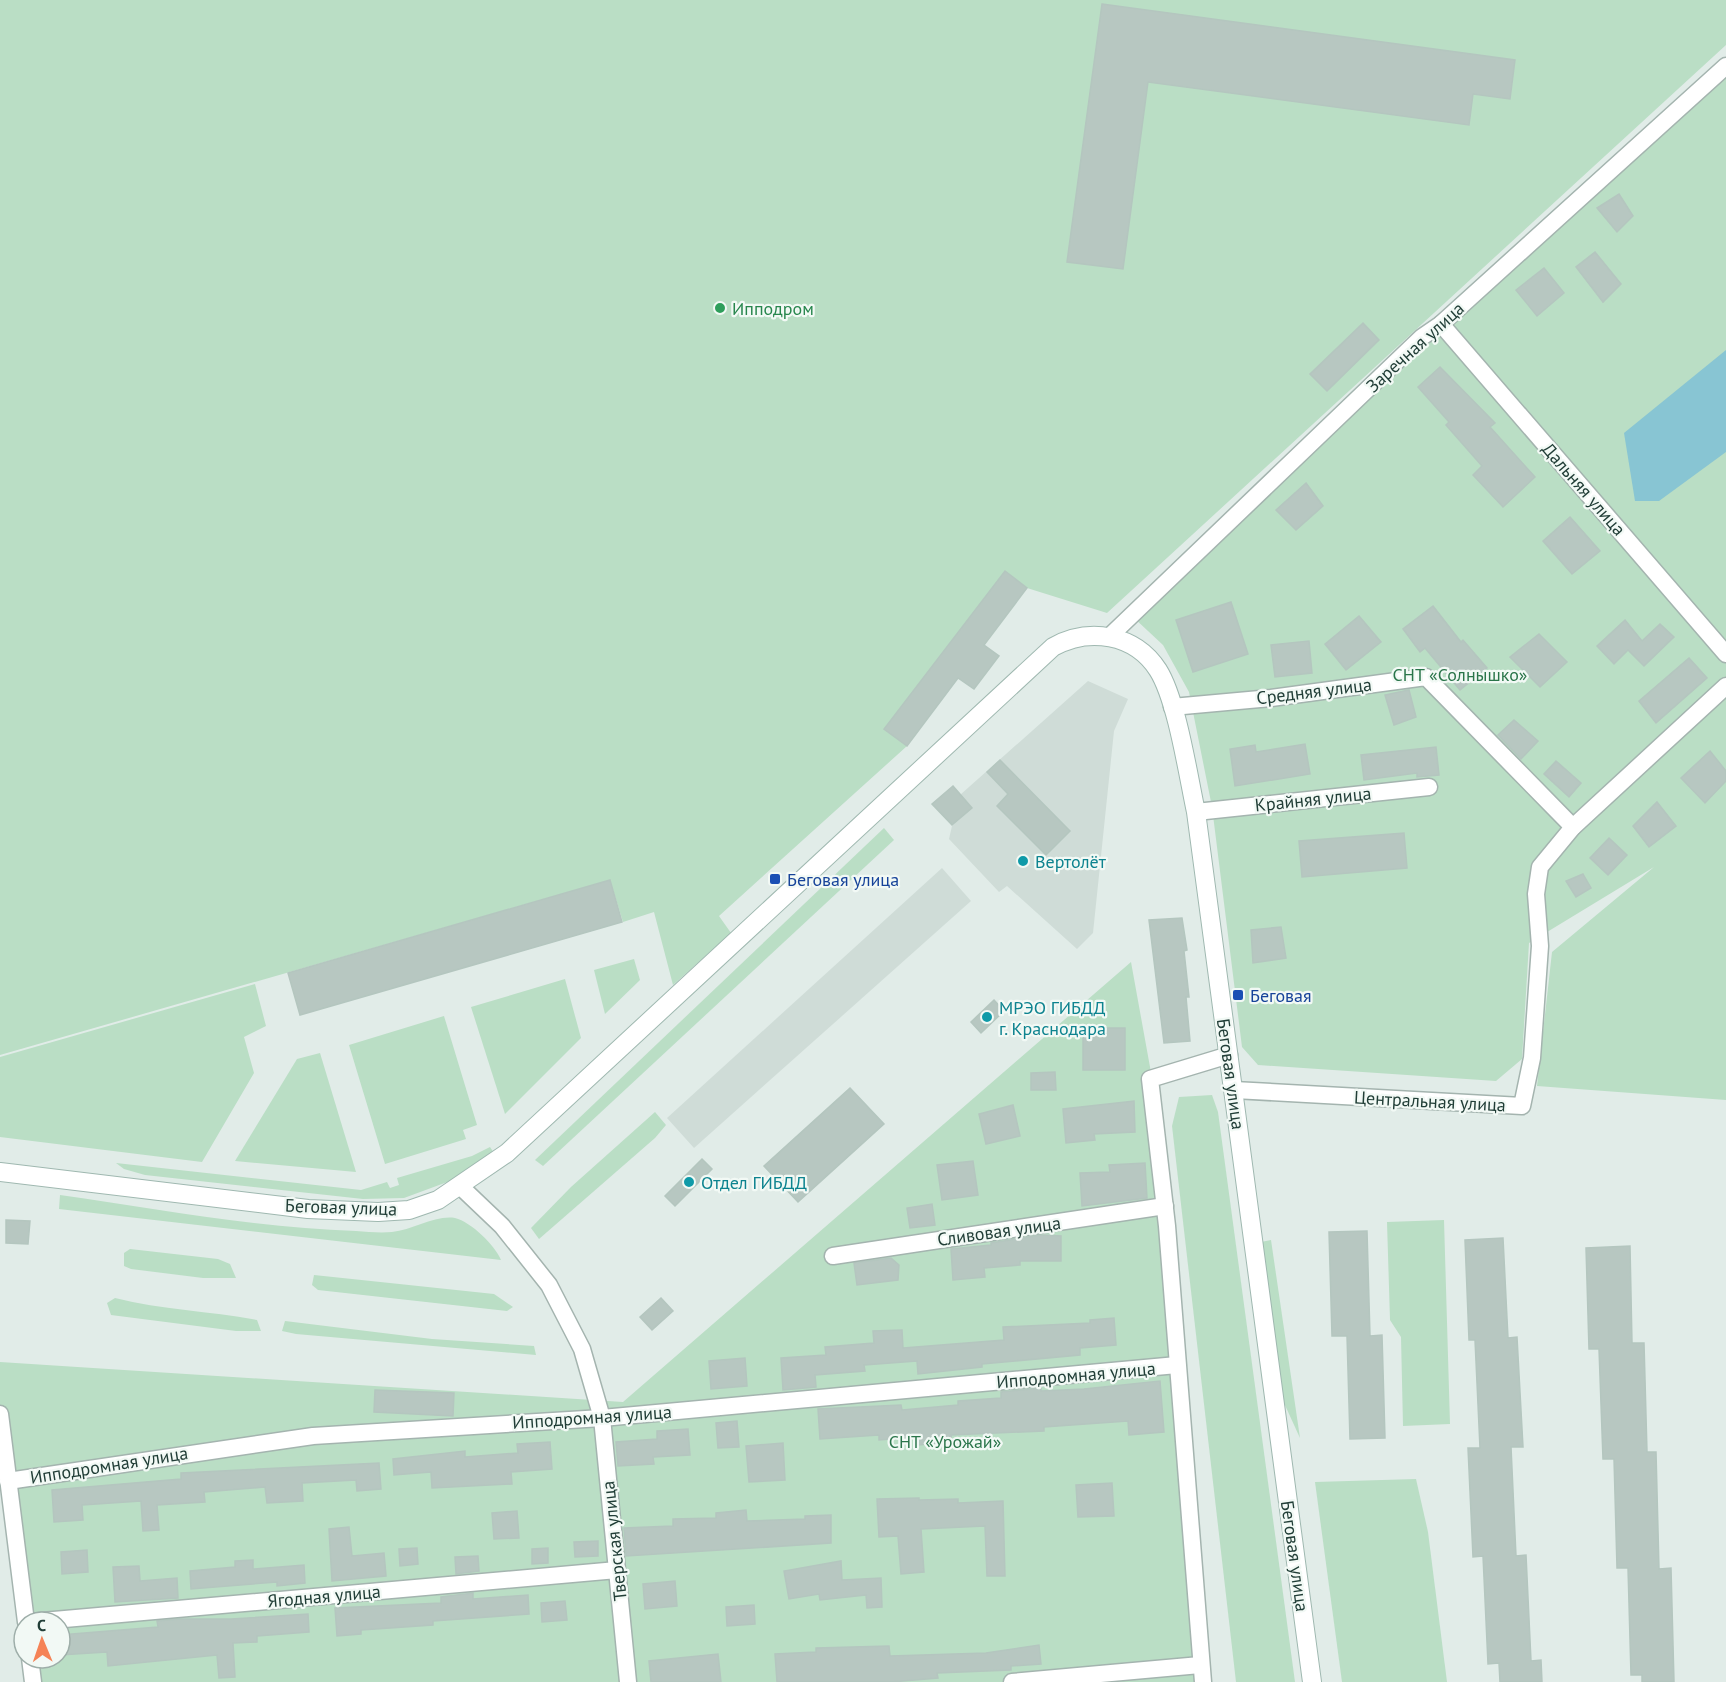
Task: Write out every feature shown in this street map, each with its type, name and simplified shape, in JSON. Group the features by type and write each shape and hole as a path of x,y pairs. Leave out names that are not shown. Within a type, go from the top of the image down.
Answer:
{"street":[{"name":"Заречная улица","path":"1111,635 1422,337 1441,324 1726,66"},
{"name":"Дальняя улица","path":"1441,324 1726,654"},
{"name":"Беговая улица","path":"0,1172 345,1211 409,1210 438,1200 461,1187 507,1153 1053,647 1070,638 1111,635 1139,652 1158,670 1172,707 1196,812 1312,1682"},
{"name":"Средняя улица","path":"1172,707 1271,698 1426,677 1573,827"},
{"name":"Центральная улица","path":"1234,1090 1522,1106 1533,1047 1540,946 1536,894 1540,867 1573,827 1726,686"},
{"name":"Крайняя улица","path":"1196,812 1429,787"},
{"path":"1203,1682 1164,1206 1150,1079 1229,1055"},
{"name":"Тверская улица","path":"461,1187 502,1226 549,1285 582,1349 602,1418 628,1682"},
{"name":"Сливовая улица","path":"833,1256 1164,1206"},
{"name":"Ипподромная улица","path":"8,1481 313,1436 602,1418 1177,1365"},
{"path":"0,1414 24,1610"},
{"name":"Ягодная улица","path":"72,1618 617,1570"},
{"path":"1012,1682 1200,1665"}],"shaded area":[{"path":"1088,681 1128,699 1114,731 1093,933 1077,949 1007,886 999,892 949,839 952,826 972,808 960,795"},
{"path":"942,868 971,901 694,1148 667,1118"}],"green space":[{"name":"Ипподром","path":"0,0 1726,0 1726,45 1107,613 1027,588 885,729 907,746 719,916 731,933 673,985 654,912 623,922 610,880 0,1055"},
{"name":"СНТ «Солнышко»","path":"1726,66 1726,1100 1537,1086 1552,952 1654,867 1529,943 1522,1059 1496,1081 1258,1065 1242,1047 1212,807 1189,692 1163,645 1133,617"},
{"path":"884,828 894,840 543,1166 535,1160"},
{"path":"634,959 640,980 605,1014 594,970"},
{"name":"СНТ «Урожай»","path":"1131,962 1152,1078 1211,1682 25,1682 24,1670 72,1670 72,1610 17,1610 0,1458 0,1362 623,1402"},
{"path":"565,979 581,1038 505,1114 471,1007"},
{"path":"255,984 266,1026 244,1037 254,1073 202,1162 0,1137 0,1057"},
{"path":"444,1016 477,1125 463,1130 466,1139 385,1164 349,1045"},
{"path":"320,1053 356,1172 235,1161 297,1059"},
{"path":"1212,1095 1218,1112 1295,1682 1236,1682 1172,1126 1179,1097"},
{"path":"655,1112 666,1125 655,1138 539,1239 531,1228 571,1187"},
{"path":"490,1147 494,1153 450,1181 404,1198 363,1199 145,1175 124,1169 116,1163 361,1190 387,1182 390,1188 399,1185 397,1178 472,1156"},
{"path":"60,1195 208,1217 319,1229 392,1232 440,1219 455,1218 468,1224 482,1235 501,1260 59,1209"},
{"path":"1444,1220 1450,1424 1403,1426 1401,1337 1390,1320 1387,1222"},
{"path":"1271,1240 1300,1438 1284,1403 1261,1242"},
{"path":"130,1249 218,1259 230,1264 236,1278 203,1278 131,1269 124,1266 124,1253"},
{"path":"314,1275 494,1294 513,1307 507,1311 318,1290 312,1285"},
{"path":"115,1298 257,1320 261,1331 236,1331 111,1315 107,1303"},
{"path":"285,1321 432,1339 534,1346 536,1355 296,1334 282,1331"},
{"path":"1416,1479 1428,1532 1447,1682 1342,1682 1315,1482"}],"water":[{"path":"1726,350 1726,452 1659,501 1635,501 1624,433"}],"building":[{"path":"1102,4 1515,60 1510,99 1473,94 1469,125 1148,82 1123,269 1067,262"},
{"path":"1619,194 1633,216 1617,232 1597,208"},
{"path":"1595,252 1621,284 1603,302 1576,267"},
{"path":"1544,268 1564,293 1537,316 1516,290"},
{"path":"1363,323 1379,340 1327,391 1310,374"},
{"path":"1440,367 1495,423 1490,427 1535,477 1503,507 1473,475 1482,466 1446,425 1449,422 1418,387"},
{"path":"1306,483 1323,506 1296,530 1276,510"},
{"path":"1570,517 1600,551 1572,574 1543,541"},
{"path":"1005,571 1027,588 984,645 999,656 974,689 958,678 907,746 884,729"},
{"path":"1231,602 1248,654 1193,672 1176,620"},
{"path":"1433,606 1461,642 1463,640 1487,668 1460,690 1425,648 1420,652 1403,629"},
{"path":"1359,616 1381,642 1346,670 1325,644"},
{"path":"1625,620 1642,641 1660,624 1674,637 1644,666 1628,650 1614,664 1597,646"},
{"path":"1539,634 1567,662 1540,687 1510,657"},
{"path":"1309,641 1312,673 1275,677 1271,645"},
{"path":"1689,658 1707,678 1656,723 1639,701"},
{"path":"1409,690 1416,717 1394,725 1385,695"},
{"path":"1514,720 1538,741 1521,759 1498,735"},
{"path":"1305,744 1310,774 1235,786 1230,749 1255,745 1256,752"},
{"path":"1436,747 1439,775 1417,777 1417,773 1364,780 1361,755"},
{"path":"1710,751 1726,771 1726,781 1705,803 1681,778"},
{"path":"1000,760 1070,831 1046,855 997,806 1008,794 987,772"},
{"path":"1556,761 1581,783 1569,797 1544,774"},
{"path":"953,786 972,808 952,825 932,804"},
{"path":"1657,802 1676,826 1649,847 1633,826"},
{"path":"1404,833 1407,868 1302,877 1299,841"},
{"path":"1609,838 1627,855 1608,875 1590,858"},
{"path":"1583,874 1591,888 1576,897 1566,881"},
{"path":"610,880 622,922 300,1015 288,973"},
{"path":"1182,918 1187,950 1184,951 1189,997 1186,997 1190,1041 1164,1043 1149,920"},
{"path":"1281,927 1286,958 1253,963 1251,930"},
{"name":"МРЭО ГИБДД г. Краснодара","path":"994,1000 1004,1011 981,1033 971,1022"},
{"path":"1083,1028 1125,1028 1125,1070 1083,1070"},
{"path":"1055,1072 1056,1090 1031,1090 1031,1073"},
{"path":"850,1088 884,1124 798,1202 764,1166"},
{"path":"1134,1101 1135,1132 1094,1134 1095,1140 1066,1143 1063,1109"},
{"path":"1013,1105 1020,1136 986,1144 979,1114"},
{"name":"Отдел ГИБДД","path":"702,1159 712,1169 675,1206 665,1196"},
{"path":"973,1161 978,1195 942,1200 937,1165"},
{"path":"1145,1163 1147,1198 1082,1206 1080,1173 1110,1172 1109,1165"},
{"path":"932,1204 935,1225 910,1228 907,1208"},
{"path":"6,1220 30,1221 28,1244 6,1243"},
{"path":"1367,1231 1370,1336 1382,1335 1385,1438 1350,1439 1347,1336 1332,1336 1329,1232"},
{"path":"1041,1235 1061,1236 1061,1261 1020,1261 1020,1265 984,1268 985,1277 953,1280 951,1249 991,1245 991,1243"},
{"path":"1503,1238 1508,1338 1517,1337 1523,1447 1511,1447 1516,1556 1526,1555 1531,1661 1541,1660 1542,1682 1500,1682 1499,1663 1488,1664 1483,1556 1473,1557 1468,1448 1480,1448 1475,1340 1469,1340 1465,1240"},
{"path":"1630,1246 1632,1343 1644,1343 1647,1452 1656,1452 1659,1569 1671,1568 1674,1682 1642,1682 1642,1675 1631,1675 1628,1568 1617,1568 1614,1459 1603,1459 1599,1349 1589,1349 1586,1248"},
{"path":"891,1258 899,1265 898,1280 857,1285 854,1263"},
{"path":"661,1298 673,1311 652,1330 640,1317"},
{"path":"1114,1318 1116,1345 1080,1348 1080,1355 982,1364 982,1367 918,1374 917,1361 864,1365 865,1371 815,1375 816,1387 783,1390 781,1358 826,1355 825,1347 874,1343 873,1331 902,1330 903,1348 1004,1340 1003,1327 1090,1323 1090,1320"},
{"path":"745,1358 747,1386 711,1389 709,1361"},
{"path":"1160,1381 1164,1432 1129,1435 1128,1421 1044,1427 1044,1431 951,1435 952,1442 918,1445 917,1437 879,1440 879,1435 820,1439 818,1409 901,1405 902,1410 958,1405 958,1401 1001,1398 1001,1392 1041,1388 1041,1391 1084,1389"},
{"path":"375,1390 454,1393 453,1416 374,1412"},
{"path":"737,1421 739,1447 718,1448 716,1423"},
{"path":"688,1429 690,1455 653,1457 654,1464 618,1466 616,1442 657,1439 657,1431"},
{"path":"550,1442 552,1469 511,1472 512,1484 432,1488 431,1472 394,1475 393,1459 465,1451 465,1457 518,1453 517,1444"},
{"path":"783,1443 785,1480 749,1482 746,1446"},
{"path":"379,1463 381,1489 357,1491 356,1480 302,1483 303,1501 267,1503 265,1487 204,1492 205,1502 157,1505 159,1530 143,1531 141,1501 82,1505 83,1520 54,1522 52,1490 181,1479 181,1473"},
{"path":"1112,1483 1114,1516 1078,1517 1076,1485"},
{"path":"919,1498 919,1500 958,1499 958,1503 1003,1501 1005,1576 987,1576 985,1526 921,1529 924,1572 901,1574 898,1536 879,1537 877,1499"},
{"path":"746,1510 747,1521 805,1519 805,1516 831,1515 831,1543 626,1556 624,1528 673,1526 673,1519 716,1518 716,1513"},
{"path":"517,1511 519,1538 494,1539 492,1513"},
{"path":"349,1527 352,1556 384,1553 386,1576 332,1581 329,1529"},
{"path":"598,1541 598,1556 575,1557 574,1542"},
{"path":"417,1548 418,1564 400,1566 399,1549"},
{"path":"548,1548 548,1563 532,1564 532,1549"},
{"path":"87,1550 88,1572 62,1574 61,1552"},
{"path":"478,1556 479,1571 456,1574 455,1557"},
{"path":"253,1560 253,1569 304,1565 305,1583 277,1586 277,1582 191,1589 190,1571 235,1567 235,1561"},
{"path":"841,1561 842,1580 881,1578 882,1607 867,1608 866,1595 820,1600 819,1594 789,1599 784,1571"},
{"path":"139,1566 140,1581 177,1578 178,1598 115,1602 113,1567"},
{"path":"675,1581 677,1606 645,1609 643,1584"},
{"path":"473,1593 473,1599 528,1595 529,1614 433,1621 433,1625 361,1630 361,1634 337,1636 335,1608 441,1603 441,1597"},
{"path":"565,1601 567,1620 542,1622 541,1603"},
{"path":"754,1605 755,1624 727,1626 726,1607"},
{"path":"308,1614 309,1632 257,1636 257,1642 233,1643 235,1677 219,1678 217,1655 108,1666 107,1652 72,1654 72,1634 158,1627 157,1621"},
{"path":"1039,1645 1041,1664 1011,1666 1011,1670 937,1673 938,1678 891,1682 777,1682 775,1654 816,1652 816,1648 889,1646 890,1656 986,1653"},
{"path":"718,1654 721,1682 651,1682 649,1661"}],"place":[{"name":"Ипподром","path":"720,308"},
{"name":"Вертолёт","path":"1023,861"},
{"name":"Беговая улица","path":"775,879"},
{"name":"Беговая","path":"1238,995"},
{"name":"МРЭО ГИБДД г. Краснодара","path":"987,1017"},
{"name":"Отдел ГИБДД","path":"689,1182"}]}
